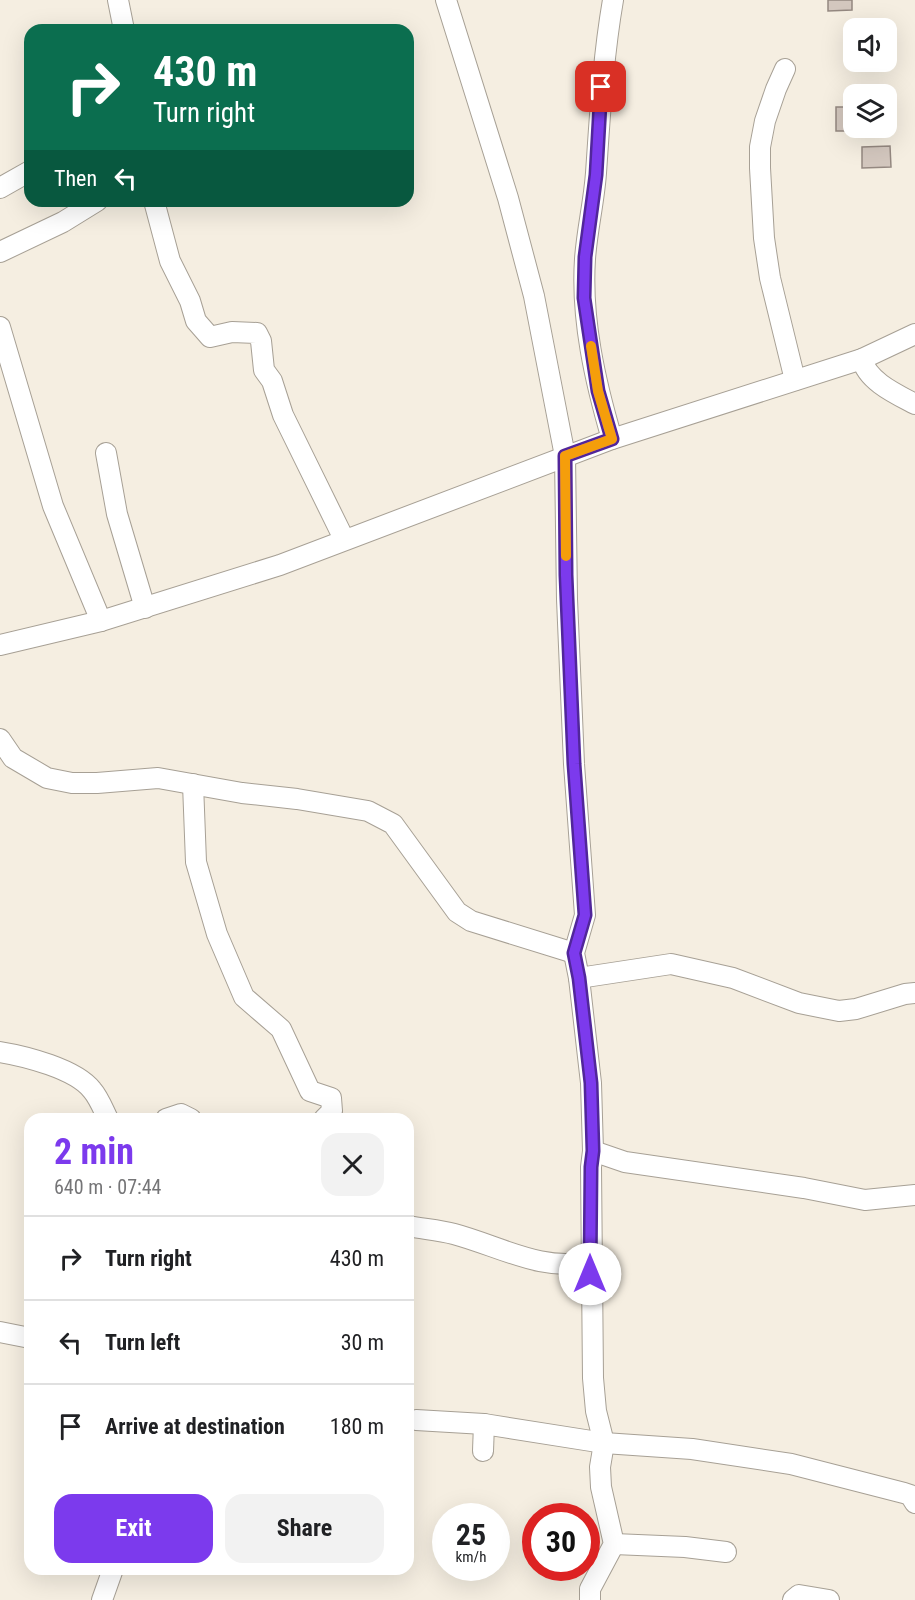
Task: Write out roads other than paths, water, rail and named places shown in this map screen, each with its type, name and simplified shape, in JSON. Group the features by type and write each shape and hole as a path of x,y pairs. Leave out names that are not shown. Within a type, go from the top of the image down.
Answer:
{"street":[{"path":"118,0 123,24"},
{"path":"446,0 508,198 531,285 565,456 566,575 574,764 585,915 574,953 591,1083 593,1151 590,1261 593,1378 596,1411 604,1443 600,1476 614,1544 591,1590 590,1600"},
{"path":"612,439 598,391 584,298 585,257 596,175 605,44 613,0"},
{"path":"785,69 776,89 760,147 764,237 770,278 795,380"},
{"path":"0,188 24,174"},
{"path":"0,252 63,222 87,207"},
{"path":"156,207 170,261 190,301 196,321 204,333 210,338 232,332 257,333 261,341 264,370 272,381 283,415 344,539"},
{"path":"0,327 53,506 101,621"},
{"path":"0,645 101,621 280,565 612,439 862,359 915,334"},
{"path":"862,359 864,369 871,376 915,404"},
{"path":"106,453 117,514 145,608"},
{"path":"0,739 13,758 47,778 72,783 158,778 368,811 393,824 457,912 471,921 574,953"},
{"path":"193,783 196,862 217,934 243,997 281,1029 310,1091 331,1098 332,1111 330,1113"},
{"path":"579,978 671,964 733,978 799,1003 839,1011 856,1009 915,993"},
{"path":"0,1052 21,1056 68,1073 90,1087 105,1113"},
{"path":"593,1151 625,1162 804,1188 865,1200 915,1195"},
{"path":"414,1227 453,1234 558,1265 573,1266 590,1261"},
{"path":"0,1332 24,1337"},
{"path":"416,1420 484,1424 604,1443 692,1449 791,1464 904,1493 910,1495 915,1503"},
{"path":"483,1451 484,1424"},
{"path":"614,1544 685,1547 726,1552"},
{"path":"102,1600 111,1575"},
{"path":"793,1600 798,1594 829,1600"}]}
